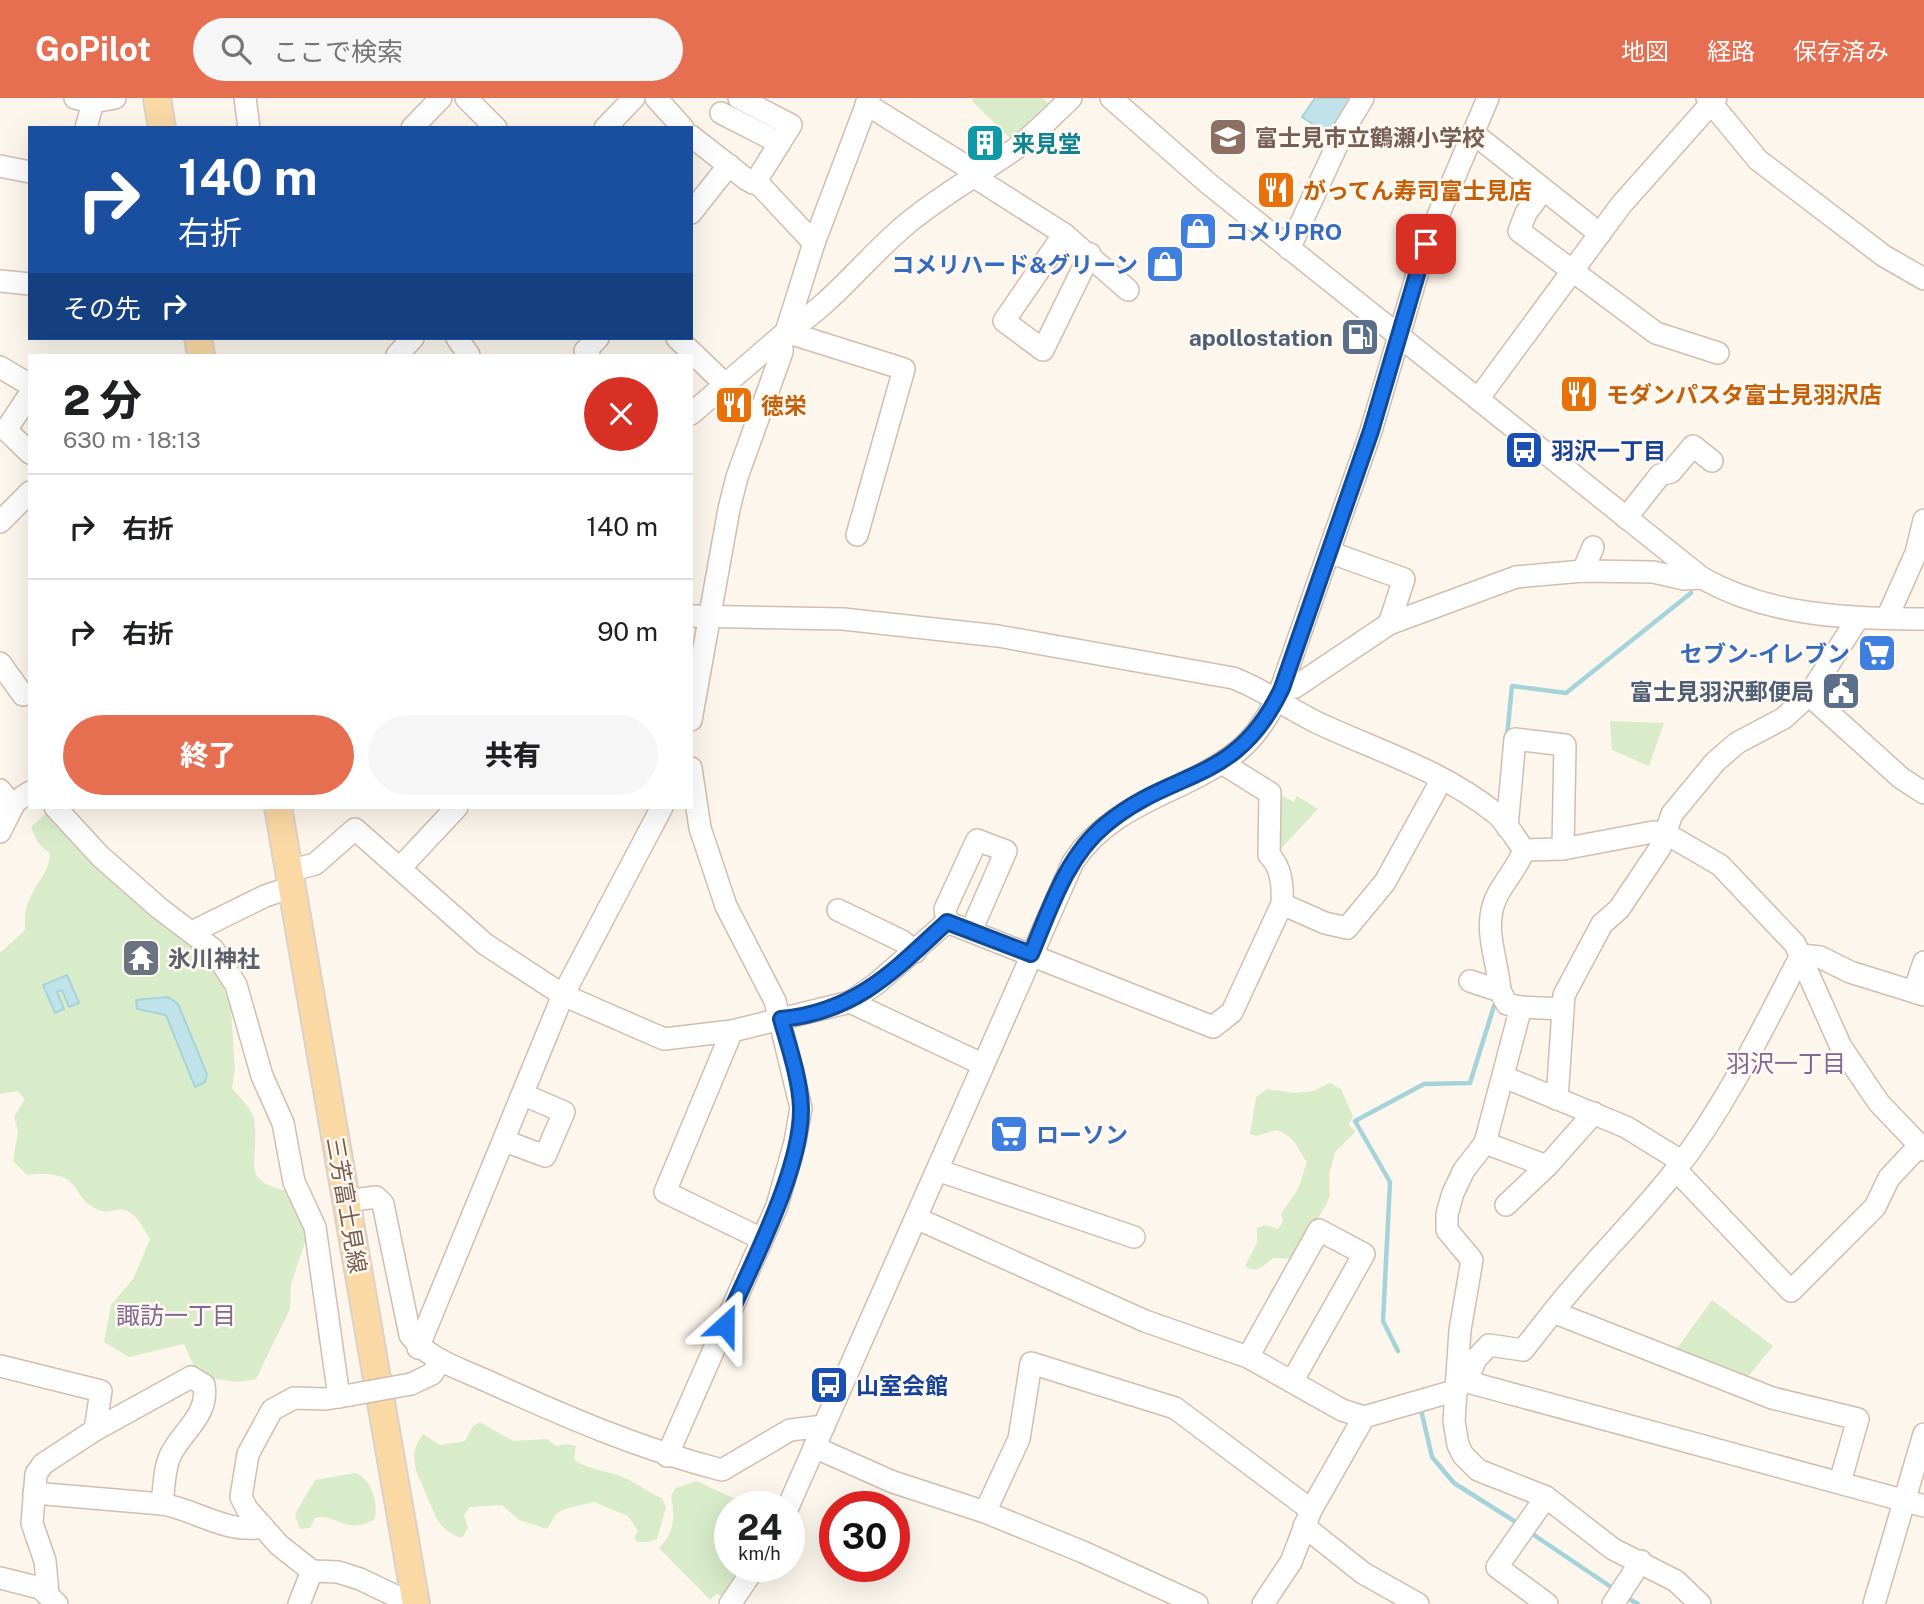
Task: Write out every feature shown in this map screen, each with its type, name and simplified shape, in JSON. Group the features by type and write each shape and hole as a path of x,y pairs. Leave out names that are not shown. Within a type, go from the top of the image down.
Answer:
{"main road":[{"path":"157,98 162,126"},
{"name":"三芳富士見線","path":"278,809 414,1604"}],"street":[{"path":"86,126 84,100 115,98"},
{"path":"245,98 249,126"},
{"path":"414,126 441,98"},
{"path":"466,98 494,126"},
{"path":"607,126 634,98"},
{"path":"656,98 681,126"},
{"path":"693,412 858,274 907,224 1016,148 1071,98"},
{"path":"1111,98 1176,157 1289,249 1702,578 1765,604 1811,614 1924,619"},
{"path":"1289,249 1345,128 1363,98"},
{"path":"795,1491 1069,870 1095,834 1129,809 1222,763 1256,733 1279,694 1384,393 1426,244 1488,98"},
{"path":"1478,399 1600,234 1712,100 1736,136 1769,169 1884,256 1924,279"},
{"path":"693,697 700,616 737,477 782,352 784,335 814,243 867,101 1065,234 1128,290"},
{"path":"731,103 791,125 756,181 753,183 696,140 731,103"},
{"path":"1473,133 1600,234"},
{"path":"693,210 729,165"},
{"path":"0,166 28,172"},
{"path":"756,181 814,243"},
{"path":"1543,190 1525,213 1519,231 1656,333 1718,353"},
{"path":"1065,234 1004,321 1043,350 1090,254"},
{"path":"0,281 28,284"},
{"path":"784,335 904,369 857,535"},
{"path":"588,354 585,351 595,340"},
{"path":"679,340 727,386"},
{"path":"0,366 28,384"},
{"path":"28,397 6,430 28,451"},
{"path":"1626,518 1660,475 1671,472 1693,446 1712,461"},
{"path":"0,522 28,494"},
{"path":"1887,618 1916,553 1924,520"},
{"path":"1583,571 1593,547"},
{"path":"1329,552 1404,579 1390,624"},
{"path":"1279,694 1295,687 1390,624 1497,583 1516,578 1583,571 1653,572 1684,579 1702,578"},
{"path":"700,616 844,619 998,636 1233,678 1279,694 1318,723 1408,759 1442,779 1496,813 1524,850"},
{"path":"1557,1099 1564,995 1577,966 1602,925 1619,909 1661,848 1672,814 1715,762 1737,743 1784,718 1809,695 1858,618"},
{"path":"0,663 24,689"},
{"path":"1809,695 1901,778 1924,793"},
{"path":"1507,828 1515,739 1565,745 1563,849"},
{"path":"947,922 1213,1027 1232,1012 1282,904 1280,875 1276,862 1269,855 1270,793 1222,763"},
{"path":"1282,904 1325,923 1347,928 1385,882 1442,779"},
{"path":"667,1456 778,1206 801,1108 781,1019 770,988 736,930 726,906 701,828 693,780"},
{"path":"0,832 11,800"},
{"path":"57,809 100,856 159,908 213,949 236,985 262,1076 283,1123 294,1182 316,1227 344,1396"},
{"path":"400,867 455,809"},
{"path":"418,1348 563,995 661,809"},
{"path":"192,932 265,896 315,863 355,829 485,944 563,995 664,1039 732,1031 850,1002 915,952 947,922"},
{"path":"1504,1077 1644,1136 1678,1166 1791,1291 1875,1207 1889,1178 1922,1148 1878,1103 1841,1047 1795,944 1720,865 1665,833 1653,832 1563,849 1524,850"},
{"path":"947,922 944,909 976,839 1006,851 971,931"},
{"path":"1524,850 1517,870 1494,901 1491,916 1489,934 1498,962 1500,991 1507,1004 1563,1009"},
{"path":"838,910 890,934 915,952"},
{"path":"1801,955 1820,957 1850,972 1919,994 1924,962"},
{"path":"1460,1383 1489,1345 1523,1350 1590,1265 1678,1166 1725,1095 1801,955"},
{"path":"1470,981 1500,991"},
{"path":"850,1002 982,1065"},
{"path":"1521,1007 1485,1143 1464,1170 1447,1214 1447,1230 1472,1260 1460,1330 1460,1383 1454,1421 1458,1445 1463,1455 1478,1470 1546,1497 1612,1549 1641,1561 1676,1581 1700,1604"},
{"path":"732,1031 665,1192 762,1239"},
{"path":"505,1141 545,1156 564,1112 524,1095"},
{"path":"1506,1205 1547,1166 1594,1113"},
{"path":"1485,1143 1547,1166"},
{"path":"937,1170 1134,1237"},
{"path":"346,1202 376,1197 383,1204 410,1335 418,1348 441,1360 559,1414 667,1456 722,1470 790,1430 824,1426"},
{"path":"916,1218 1145,1321 1248,1357 1342,1410 1364,1417 1460,1383 1914,1503"},
{"path":"1248,1357 1319,1230 1364,1254 1293,1380"},
{"path":"1553,1312 1772,1398 1858,1419 1840,1482"},
{"path":"414,1604 360,1579 338,1572 312,1571 279,1545 247,1509 241,1487 248,1454 267,1417 287,1399 344,1396 411,1384 432,1374 441,1360"},
{"path":"985,1512 1019,1439 1031,1363 1175,1408 1308,1518 1363,1573 1418,1604"},
{"path":"0,1366 101,1391 96,1430"},
{"path":"52,1598 45,1561 32,1523 36,1474 43,1464 96,1430 191,1377 204,1385 206,1400 191,1427 170,1455 162,1504"},
{"path":"1262,1604 1292,1562 1308,1518 1364,1417"},
{"path":"1874,1604 1914,1503 1924,1434"},
{"path":"814,1447 893,1482 985,1512 1119,1567 1197,1604"},
{"path":"34,1493 162,1504 182,1507 219,1524 250,1530 263,1527"},
{"path":"1544,1603 1497,1567 1546,1497"},
{"path":"1613,1604 1641,1561"},
{"path":"299,1604 312,1571"},
{"path":"0,1578 52,1598"},
{"path":"730,1604 745,1582"}],"green space":[{"path":"974,98 1043,98 1053,108 1016,144 972,101"},
{"path":"1610,721 1664,723 1649,766 1612,750"},
{"path":"1277,793 1294,802 1297,796 1318,809 1276,854"},
{"path":"55,812 197,944 218,972 231,1009 235,1068 232,1088 254,1119 254,1168 264,1183 294,1192 310,1227 291,1284 290,1309 256,1379 239,1382 199,1377 184,1344 129,1357 104,1342 111,1305 133,1279 150,1239 140,1222 129,1212 102,1211 84,1200 68,1180 46,1174 27,1175 13,1161 18,1131 14,1117 25,1099 17,1091 0,1094 0,953 25,930 25,916 31,895 49,863 50,854 38,843 31,827 44,815"},
{"path":"1330,1083 1341,1089 1353,1116 1349,1125 1356,1131 1335,1152 1329,1175 1330,1195 1327,1203 1294,1259 1274,1258 1260,1268 1253,1269 1245,1266 1257,1243 1257,1228 1266,1225 1278,1229 1283,1222 1281,1214 1298,1189 1307,1162 1293,1140 1283,1133 1276,1130 1257,1136 1250,1134 1256,1097 1267,1089 1295,1093 1313,1091"},
{"path":"1712,1300 1773,1346 1743,1383 1673,1354"},
{"path":"480,1422 513,1441 547,1439 556,1446 576,1446 574,1460 632,1481 662,1498 666,1508 657,1539 637,1542 634,1538 638,1531 628,1516 594,1502 564,1509 556,1514 547,1529 519,1520 502,1505 470,1507 464,1515 468,1528 462,1538 447,1531 435,1515 419,1479 415,1450 423,1434 440,1445 465,1441 473,1426"},
{"path":"355,1473 366,1480 373,1493 376,1507 374,1520 348,1525 323,1517 315,1518 310,1528 300,1529 295,1514 315,1480"},
{"path":"697,1481 718,1491 714,1491 714,1582 732,1582 724,1595 715,1595 710,1600 659,1548 673,1524 671,1495 676,1488"}],"water":[{"path":"1315,98 1352,98 1328,134 1302,117"},
{"path":"67,975 79,1003 69,1007 62,990 57,992 64,1009 55,1013 43,985"},
{"path":"168,997 178,1004 207,1074 205,1082 195,1087 166,1015 137,1009 136,1000"}],"waterway":[{"path":"1507,736 1512,686 1566,693 1691,593"},
{"path":"1398,1351 1383,1321 1390,1182 1355,1121 1424,1084 1470,1083 1494,1006"},
{"path":"1421,1410 1432,1457 1454,1483 1519,1524"},
{"path":"1528,1531 1614,1589"},
{"path":"1624,1596 1638,1604"}],"place":[{"name":"富士見市立鶴瀬小学校","path":"1228,137"},
{"name":"来見堂","path":"985,143"},
{"name":"がってん寿司富士見店","path":"1276,190"},
{"name":"コメリPRO","path":"1198,231"},
{"name":"コメリハード&グリーン","path":"1165,264"},
{"name":"apollostation","path":"1360,337"},
{"name":"モダンパスタ富士見羽沢店","path":"1579,394"},
{"name":"徳栄","path":"734,405"},
{"name":"羽沢一丁目","path":"1524,450"},
{"name":"セブン-イレブン","path":"1877,653"},
{"name":"富士見羽沢郵便局","path":"1841,691"},
{"name":"氷川神社","path":"141,958"},
{"name":"ローソン","path":"1009,1134"},
{"name":"山室会館","path":"829,1385"}],"district":[{"name":"羽沢一丁目","path":"1786,1063"},
{"name":"諏訪一丁目","path":"176,1315"}],"route":[{"path":"725,1325 778,1206 795,1142 801,1108 781,1019 796,1018 850,1002 915,952 947,922 1031,954 1069,870 1095,834 1129,809 1222,763 1240,750 1267,719 1282,688 1371,431 1426,244"}]}
